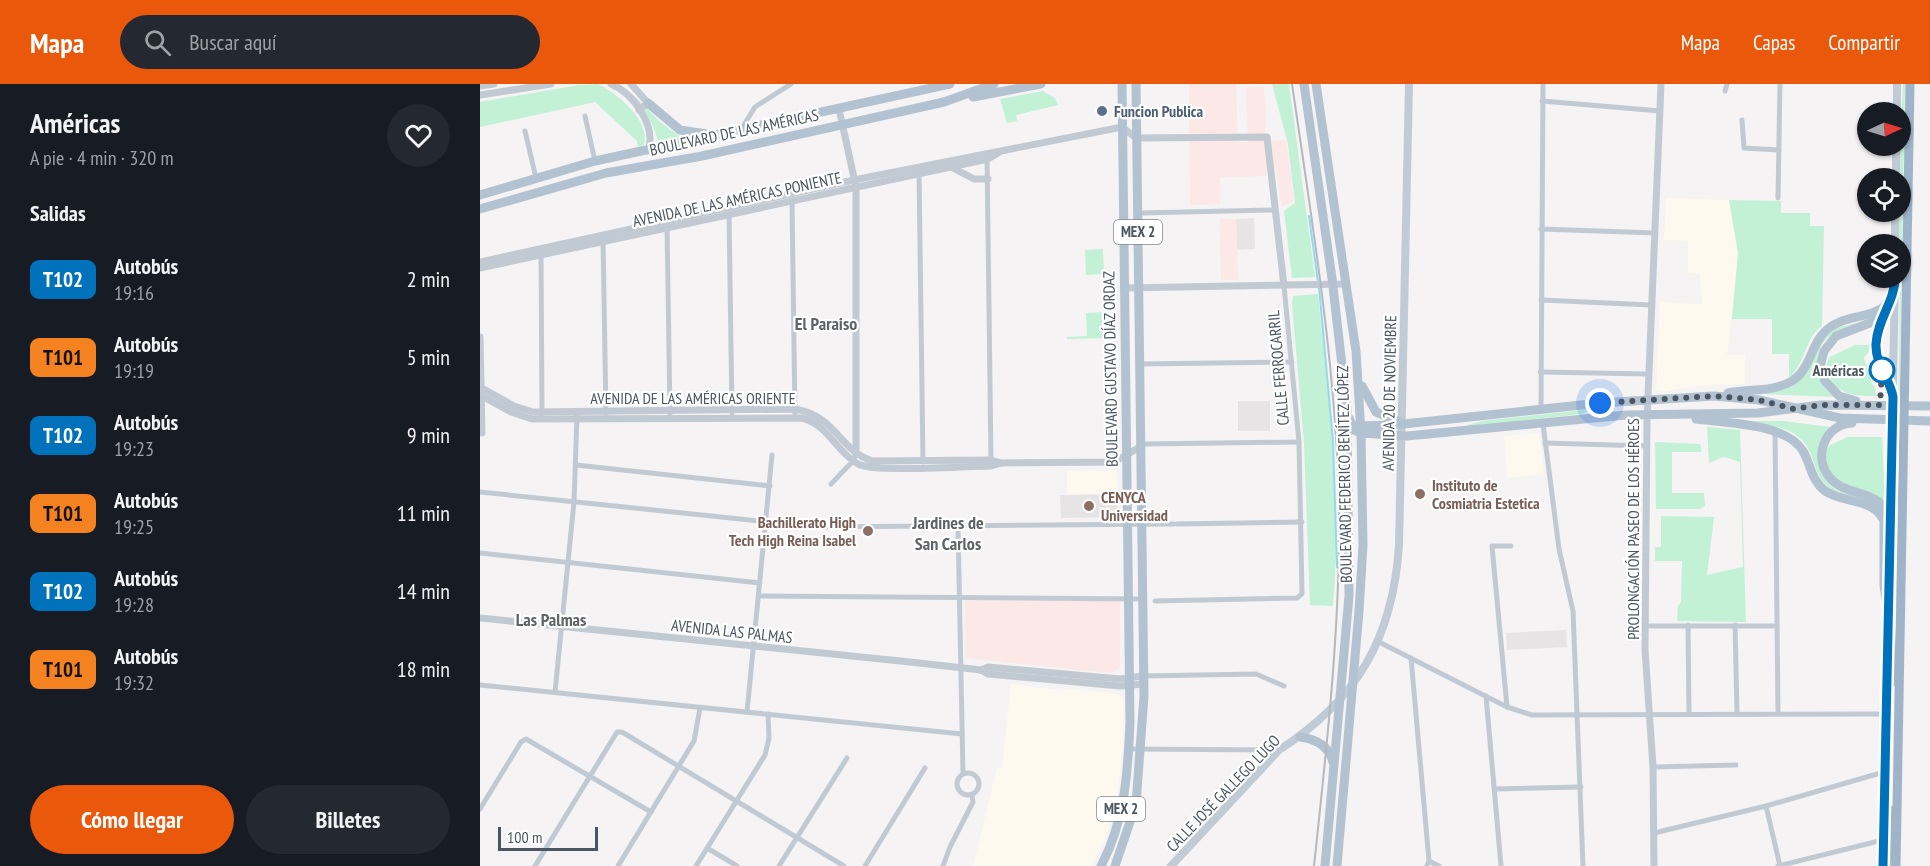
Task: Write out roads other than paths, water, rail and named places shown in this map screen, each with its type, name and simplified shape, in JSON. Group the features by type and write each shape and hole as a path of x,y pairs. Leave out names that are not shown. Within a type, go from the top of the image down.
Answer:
{"highway":[{"path":"1896,866 1910,84"},
{"path":"1889,597 1894,727 1898,740"},
{"path":"1885,866 1894,771 1898,763"}],"main road":[{"path":"916,92 937,84"},
{"name":"BOULEVARD DE LAS AMÉRICAS","path":"480,195 595,161 950,84"},
{"name":"BOULEVARD DE LAS AMÉRICAS","path":"480,209 606,172 702,156 944,102 994,84"},
{"path":"944,102 1034,84"},
{"path":"1115,84 1122,95"},
{"name":"BOULEVARD GUSTAVO DÍAZ ORDAZ","path":"1101,866 1115,835 1121,813 1129,749 1122,84"},
{"name":"BOULEVARD GUSTAVO DÍAZ ORDAZ","path":"1115,866 1136,804 1142,749 1136,84"},
{"name":"BOULEVARD FEDERICO BENÍTEZ LÓPEZ","path":"1304,84 1333,285 1347,409 1349,574 1335,768 1325,866"},
{"name":"BOULEVARD FEDERICO BENÍTEZ LÓPEZ","path":"1316,84 1359,372 1358,429 1362,545 1337,866"},
{"name":"AVENIDA 20 DE NOVIEMBRE","path":"1350,688 1377,641 1392,605 1397,576 1401,436 1404,129 1409,84"},
{"path":"1897,84 1897,102"},
{"path":"648,103 680,130 717,135"},
{"path":"1895,289 1887,305 1872,323 1831,339 1824,351 1820,367 1825,381 1839,396 1850,400 1892,405 1930,406"},
{"path":"1885,866 1883,840 1885,714 1895,289"},
{"path":"1347,438 1358,429 1401,423 1714,396 1779,386 1792,381 1805,367 1814,344 1824,330 1842,321 1877,313 1887,305"},
{"path":"1359,372 1367,399 1376,412 1401,423"},
{"path":"1714,396 1759,400 1831,417 1879,422"},
{"path":"1358,429 1401,436 1647,414 1747,414 1821,405 1880,404"},
{"path":"1347,409 1358,429"},
{"path":"1670,414 1775,430 1784,434 1799,446 1812,475 1824,490 1845,500 1867,504 1879,513 1884,521"},
{"path":"1888,610 1884,585 1884,512 1879,502 1835,483 1827,474 1821,462 1825,440 1837,426 1846,423 1891,420 1930,422"},
{"name":"CALLE JOSÉ GALLEGO LUGO","path":"1171,866 1279,750 1300,737 1340,702 1350,688"},
{"path":"1300,737 1308,738 1326,748 1335,768"}],"street":[{"path":"480,86 494,84"},
{"path":"480,95 501,88 551,84"},
{"path":"611,84 625,92 639,110 650,132 648,151"},
{"path":"631,84 648,103 639,110"},
{"path":"742,129 755,107 791,84"},
{"path":"1541,410 1543,84"},
{"name":"PROLONGACIÓN PASEO DE LOS HÉROES","path":"1654,866 1653,767 1646,626 1647,400 1661,84"},
{"path":"1725,91 1727,84"},
{"path":"1778,198 1780,84"},
{"path":"1542,101 1660,111"},
{"path":"831,484 854,457 855,184 839,109"},
{"path":"585,116 595,161"},
{"path":"1742,120 1744,148 1779,150"},
{"path":"1122,127 1136,138"},
{"name":"AVENIDA DE LAS AMÉRICAS PONIENTE","path":"480,268 603,238 1122,127"},
{"path":"525,131 536,178"},
{"name":"CALLE FERROCARRIL","path":"1136,138 1267,137 1299,442 1303,591 1300,597 1155,601"},
{"path":"987,156 991,463"},
{"name":"AVENIDA DE LAS AMÉRICAS PONIENTE","path":"919,170 951,167 987,156"},
{"path":"951,167 974,179 988,179"},
{"path":"919,170 923,464"},
{"path":"792,197 795,413"},
{"path":"1138,213 1275,210"},
{"path":"729,211 732,414"},
{"path":"667,224 670,414"},
{"path":"1541,229 1655,233"},
{"path":"603,238 606,415"},
{"path":"541,252 542,416"},
{"name":"AVENIDA DE LAS AMÉRICAS PONIENTE","path":"480,262 541,252"},
{"path":"1124,288 1346,284"},
{"path":"1541,300 1651,305"},
{"path":"480,337 482,433"},
{"path":"1140,364 1292,362"},
{"path":"1540,372 1648,374"},
{"name":"AVENIDA DE LAS AMÉRICAS ORIENTE","path":"481,391 542,416 795,413 820,417 854,457 873,461 923,464 1114,462 1126,456"},
{"path":"555,692 574,502 577,416"},
{"path":"1543,424 1559,549 1573,611 1583,866"},
{"path":"1775,430 1778,714"},
{"path":"1126,456 1145,444 1299,442"},
{"path":"1545,443 1647,446"},
{"path":"747,712 772,455"},
{"path":"576,465 770,486"},
{"path":"480,492 818,527 1302,522"},
{"path":"958,527 963,774"},
{"path":"1507,707 1492,546 1511,546"},
{"path":"480,553 760,583"},
{"path":"759,596 1141,599"},
{"name":"AVENIDA LAS PALMAS","path":"480,618 981,670 988,667 1129,682 1143,680"},
{"path":"1688,625 1689,713"},
{"path":"1735,625 1737,713"},
{"path":"1646,626 1777,626"},
{"path":"1377,641 1507,707 1532,715 1885,714"},
{"path":"1411,658 1428,863 1438,866"},
{"path":"1143,680 1256,674 1284,686"},
{"path":"480,685 962,734"},
{"path":"1486,696 1501,866"},
{"path":"618,866 696,737 700,708"},
{"path":"696,866 765,755 769,738 768,714"},
{"path":"535,866 616,732 622,732 844,866"},
{"path":"480,809 521,742 526,739 651,812"},
{"path":"1129,749 1279,750"},
{"path":"779,866 847,758"},
{"path":"1653,767 1736,765"},
{"path":"865,866 926,768"},
{"path":"1654,833 1766,806 1884,772"},
{"path":"971,773 978,781 978,789 972,795 962,795 957,789 958,778 963,774 971,773"},
{"path":"1495,789 1581,787"},
{"path":"944,866 950,847 973,802 972,795"},
{"path":"1766,806 1779,866 1883,840"},
{"path":"707,848 737,866"}],"waterway":[{"path":"1309,216 1318,282"},
{"path":"1319,287 1333,442 1337,567"}],"railway":[{"path":"1292,84 1328,343 1339,499 1335,637 1314,866"}],"place":[{"name":"Funcion Publica","path":"1102,111"},
{"name":"Américas","path":"1882,370"},
{"name":"Instituto de Cosmiatria Estetica","path":"1420,494"},
{"name":"CENYCA Universidad","path":"1089,506"},
{"name":"Bachillerato High Tech High Reina Isabel","path":"868,531"}],"district":[{"name":"El Paraiso","path":"826,324"},
{"name":"Jardines de San Carlos","path":"948,533"},
{"name":"Las Palmas","path":"551,620"}]}
